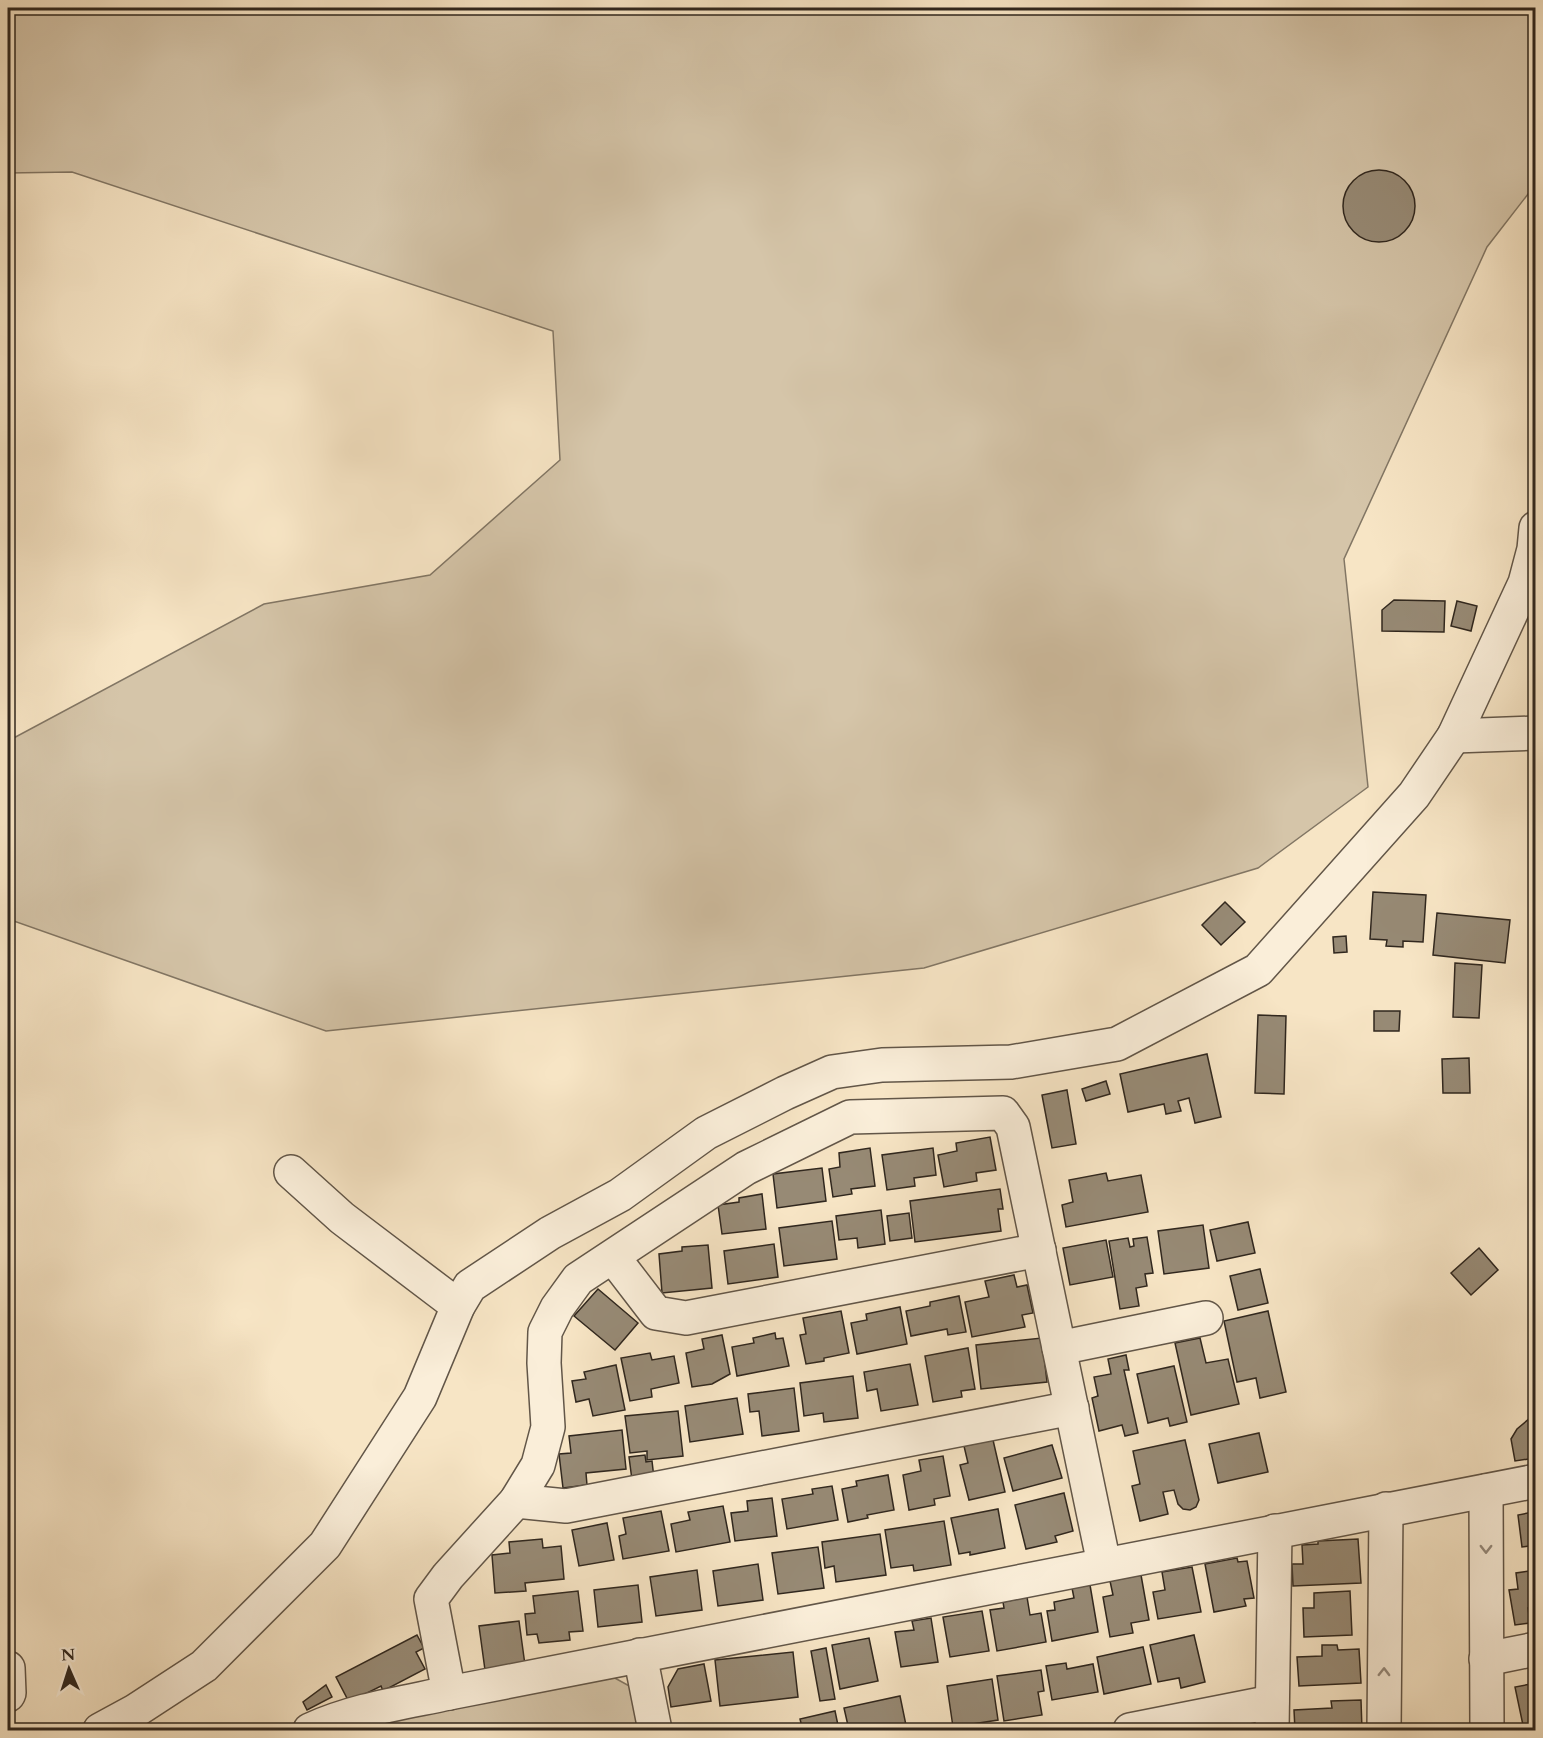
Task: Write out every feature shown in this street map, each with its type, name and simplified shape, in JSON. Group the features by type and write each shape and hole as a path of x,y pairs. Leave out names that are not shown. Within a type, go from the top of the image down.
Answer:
{"street":[{"path":"100,1731 204,1666 325,1545 420,1397 458,1306 470,1286 550,1233 620,1195 706,1133 832,1072 882,1065 1011,1062 1117,1044 1258,970 1414,795 1454,736 1525,583 1534,549 1536,528"},
{"path":"1454,736 1536,733"},
{"path":"449,1693 431,1599 448,1576 516,1501 538,1465 548,1427 544,1363 545,1332 557,1308 578,1279 746,1168 850,1117 1003,1113 1013,1126 1104,1564"},
{"path":"291,1172 342,1218 458,1306"},
{"path":"613,1257 657,1313 687,1318 1039,1250"},
{"path":"1059,1348 1206,1318"},
{"path":"516,1501 566,1506 1072,1408"},
{"path":"310,1731 327,1722 371,1709 449,1693 1536,1481"},
{"path":"1486,1491 1486,1731"},
{"path":"1384,1731 1386,1509"},
{"path":"1130,1731 1272,1716 1275,1531"},
{"path":"1486,1659 1536,1650"},
{"path":"640,1655 655,1731"},
{"path":"8,1668 8,1695"}],"shaded area":[{"path":"8,8 1535,8 1535,185 1487,247 1344,559 1368,787 1258,868 924,968 326,1031 8,919 8,741 264,604 430,575 560,460 553,331 72,172 8,173"},
{"path":"613,1677 633,1688 641,1730 347,1730 359,1725"}],"building":[{"path":"1386,170 1405,180 1413,192 1415,206 1413,220 1405,232 1393,240 1372,242 1353,232 1345,220 1343,199 1353,180 1365,172"},
{"path":"1394,600 1445,601 1444,632 1382,631 1382,610"},
{"path":"1457,601 1477,606 1471,631 1451,626"},
{"path":"1373,892 1426,895 1423,942 1403,941 1403,947 1386,946 1387,940 1370,939"},
{"path":"1225,902 1245,922 1221,945 1202,925"},
{"path":"1437,913 1510,920 1505,963 1433,955"},
{"path":"1346,936 1347,952 1334,953 1333,937"},
{"path":"1455,963 1482,965 1479,1018 1453,1017"},
{"path":"1374,1011 1400,1011 1399,1031 1374,1031"},
{"path":"1258,1015 1286,1016 1284,1094 1255,1093"},
{"path":"1207,1054 1221,1117 1195,1123 1189,1098 1178,1101 1181,1111 1166,1114 1164,1104 1128,1112 1120,1074"},
{"path":"1469,1058 1470,1093 1443,1093 1442,1059"},
{"path":"1106,1081 1110,1094 1086,1101 1082,1089"},
{"path":"1067,1090 1076,1144 1052,1148 1042,1095"},
{"path":"990,1137 996,1170 976,1173 977,1181 944,1187 938,1155 957,1151 956,1143"},
{"path":"870,1148 875,1186 851,1189 852,1194 833,1197 829,1169 840,1167 839,1153"},
{"path":"933,1148 936,1175 914,1178 915,1186 887,1190 882,1155"},
{"path":"822,1168 826,1201 777,1208 773,1174"},
{"path":"1106,1173 1108,1181 1141,1175 1148,1212 1066,1227 1062,1205 1073,1202 1069,1180"},
{"path":"1000,1189 1003,1209 998,1209 1001,1231 915,1242 910,1201"},
{"path":"762,1194 766,1229 722,1234 718,1205 739,1202 739,1198"},
{"path":"881,1210 885,1244 858,1248 857,1238 839,1240 836,1216"},
{"path":"909,1213 912,1238 890,1241 887,1216"},
{"path":"832,1221 837,1259 784,1266 779,1228"},
{"path":"1248,1222 1255,1253 1217,1261 1210,1230"},
{"path":"1203,1225 1209,1268 1164,1274 1158,1231"},
{"path":"1147,1237 1153,1273 1145,1274 1147,1286 1136,1288 1139,1306 1120,1309 1109,1241 1128,1238 1130,1247 1134,1246 1133,1239"},
{"path":"1106,1240 1113,1277 1070,1285 1063,1248"},
{"path":"774,1244 778,1277 728,1284 724,1251"},
{"path":"708,1245 712,1288 662,1293 659,1254 682,1251 682,1247"},
{"path":"1479,1248 1498,1270 1471,1295 1451,1273"},
{"path":"1260,1269 1268,1303 1238,1310 1230,1276"},
{"path":"1014,1275 1017,1287 1027,1285 1033,1313 1022,1315 1025,1327 972,1337 965,1302 989,1297 985,1281"},
{"path":"598,1289 638,1323 615,1350 574,1316"},
{"path":"959,1296 966,1332 948,1335 947,1329 911,1336 906,1311 930,1306 930,1302"},
{"path":"900,1307 907,1344 857,1354 851,1323 867,1320 866,1314"},
{"path":"841,1311 849,1353 806,1364 800,1335 806,1334 803,1318"},
{"path":"1268,1311 1286,1392 1260,1398 1256,1378 1237,1382 1224,1321"},
{"path":"775,1333 776,1339 783,1338 789,1366 737,1376 732,1347 754,1343 753,1338"},
{"path":"722,1335 730,1374 712,1384 692,1387 686,1353 704,1349 702,1339"},
{"path":"1042,1338 1047,1382 981,1389 976,1345"},
{"path":"1200,1338 1206,1363 1228,1359 1239,1404 1191,1415 1175,1343"},
{"path":"968,1348 975,1389 961,1391 962,1397 933,1402 925,1356"},
{"path":"650,1353 652,1360 674,1356 679,1383 651,1389 652,1397 630,1401 621,1358"},
{"path":"1126,1355 1129,1370 1124,1370 1138,1433 1125,1436 1122,1425 1099,1431 1092,1398 1098,1396 1094,1377 1111,1374 1108,1359"},
{"path":"910,1364 918,1405 881,1411 877,1389 867,1391 864,1372"},
{"path":"616,1365 625,1410 593,1416 589,1399 576,1402 572,1381 586,1379 584,1372"},
{"path":"1174,1366 1187,1422 1170,1426 1168,1418 1148,1423 1137,1374"},
{"path":"853,1376 858,1418 824,1422 823,1413 804,1416 800,1383"},
{"path":"794,1388 799,1431 762,1436 759,1411 750,1412 748,1394"},
{"path":"737,1398 743,1434 690,1442 685,1406"},
{"path":"678,1411 683,1456 647,1460 647,1451 630,1453 625,1416"},
{"path":"1536,1413 1535,1458 1515,1461 1511,1439 1517,1429"},
{"path":"622,1430 626,1469 586,1473 587,1485 563,1488 559,1454 571,1453 569,1436"},
{"path":"1259,1433 1268,1472 1218,1483 1209,1444"},
{"path":"993,1440 1005,1492 969,1500 960,1465 968,1463 964,1446"},
{"path":"1185,1440 1199,1500 1196,1507 1190,1510 1183,1509 1178,1504 1174,1490 1163,1492 1168,1514 1140,1521 1132,1486 1140,1484 1133,1451"},
{"path":"1052,1445 1062,1478 1013,1491 1004,1458"},
{"path":"645,1455 646,1462 652,1461 654,1478 632,1480 629,1457"},
{"path":"943,1456 950,1496 934,1499 935,1505 909,1510 903,1475 921,1471 919,1460"},
{"path":"888,1475 894,1510 867,1515 868,1518 848,1522 842,1489 857,1486 856,1481"},
{"path":"832,1486 838,1520 787,1529 782,1499 813,1494 812,1489"},
{"path":"1064,1493 1073,1531 1055,1536 1057,1542 1026,1549 1015,1505"},
{"path":"772,1498 777,1536 735,1541 731,1513 748,1511 747,1501"},
{"path":"723,1506 730,1542 676,1552 671,1524 690,1520 688,1512"},
{"path":"1532,1506 1536,1506 1536,1545 1522,1547 1518,1515 1533,1512"},
{"path":"998,1509 1005,1548 970,1555 970,1552 959,1554 951,1518"},
{"path":"661,1511 669,1551 623,1559 619,1536 626,1534 623,1518"},
{"path":"944,1521 951,1565 914,1571 913,1565 891,1568 885,1530"},
{"path":"607,1523 614,1560 579,1566 572,1530"},
{"path":"880,1534 886,1575 836,1582 834,1566 825,1568 822,1542"},
{"path":"542,1539 543,1548 561,1546 564,1579 525,1583 526,1591 495,1593 492,1555 510,1553 509,1542"},
{"path":"1358,1539 1361,1583 1293,1586 1292,1564 1303,1564 1302,1545 1318,1544 1318,1541"},
{"path":"818,1547 824,1588 778,1594 772,1553"},
{"path":"1237,1558 1238,1562 1247,1561 1254,1598 1244,1599 1246,1606 1214,1612 1205,1564"},
{"path":"758,1564 763,1600 718,1606 713,1571"},
{"path":"1192,1567 1201,1612 1158,1619 1153,1592 1165,1590 1162,1572"},
{"path":"697,1570 702,1610 656,1616 650,1577"},
{"path":"1536,1570 1536,1607 1528,1608 1530,1623 1515,1625 1509,1590 1518,1589 1516,1573"},
{"path":"1141,1575 1149,1620 1131,1623 1133,1633 1110,1637 1103,1597 1113,1595 1110,1581"},
{"path":"638,1585 642,1622 598,1627 594,1590"},
{"path":"1090,1585 1098,1632 1052,1641 1047,1611 1055,1610 1054,1602 1074,1598 1072,1588"},
{"path":"578,1591 583,1631 569,1632 570,1640 539,1643 537,1634 527,1635 525,1614 535,1613 533,1596"},
{"path":"1350,1591 1352,1635 1304,1637 1303,1608 1314,1608 1314,1593"},
{"path":"1027,1597 1030,1615 1041,1613 1046,1642 997,1651 990,1610 1004,1608 1003,1602"},
{"path":"982,1611 989,1651 950,1657 943,1617"},
{"path":"931,1618 938,1662 901,1667 895,1632 914,1630 912,1621"},
{"path":"519,1621 525,1665 485,1670 479,1626"},
{"path":"417,1635 424,1648 416,1652 425,1669 383,1691 381,1686 349,1702 336,1677"},
{"path":"1194,1635 1205,1682 1181,1688 1179,1678 1158,1682 1150,1645"},
{"path":"869,1638 878,1681 840,1689 832,1645"},
{"path":"1322,1645 1337,1645 1338,1650 1359,1649 1361,1683 1299,1686 1297,1657 1322,1656"},
{"path":"1143,1647 1151,1684 1104,1694 1097,1657"},
{"path":"826,1648 835,1699 820,1701 811,1651"},
{"path":"793,1652 798,1697 720,1706 715,1660"},
{"path":"1066,1663 1067,1669 1093,1664 1098,1692 1052,1700 1046,1666"},
{"path":"704,1664 711,1701 671,1707 668,1687 678,1669"},
{"path":"1041,1670 1044,1691 1038,1692 1042,1715 1004,1721 997,1676"},
{"path":"992,1679 998,1720 953,1727 947,1686"},
{"path":"1536,1683 1536,1730 1524,1730 1515,1687"},
{"path":"326,1685 332,1697 307,1710 303,1702"},
{"path":"900,1696 907,1730 849,1730 844,1708"},
{"path":"1361,1700 1362,1730 1295,1730 1294,1710 1332,1708 1331,1701"},
{"path":"835,1711 839,1730 790,1730 802,1727 800,1719"},
{"path":"782,1724 783,1730 744,1730"}]}
